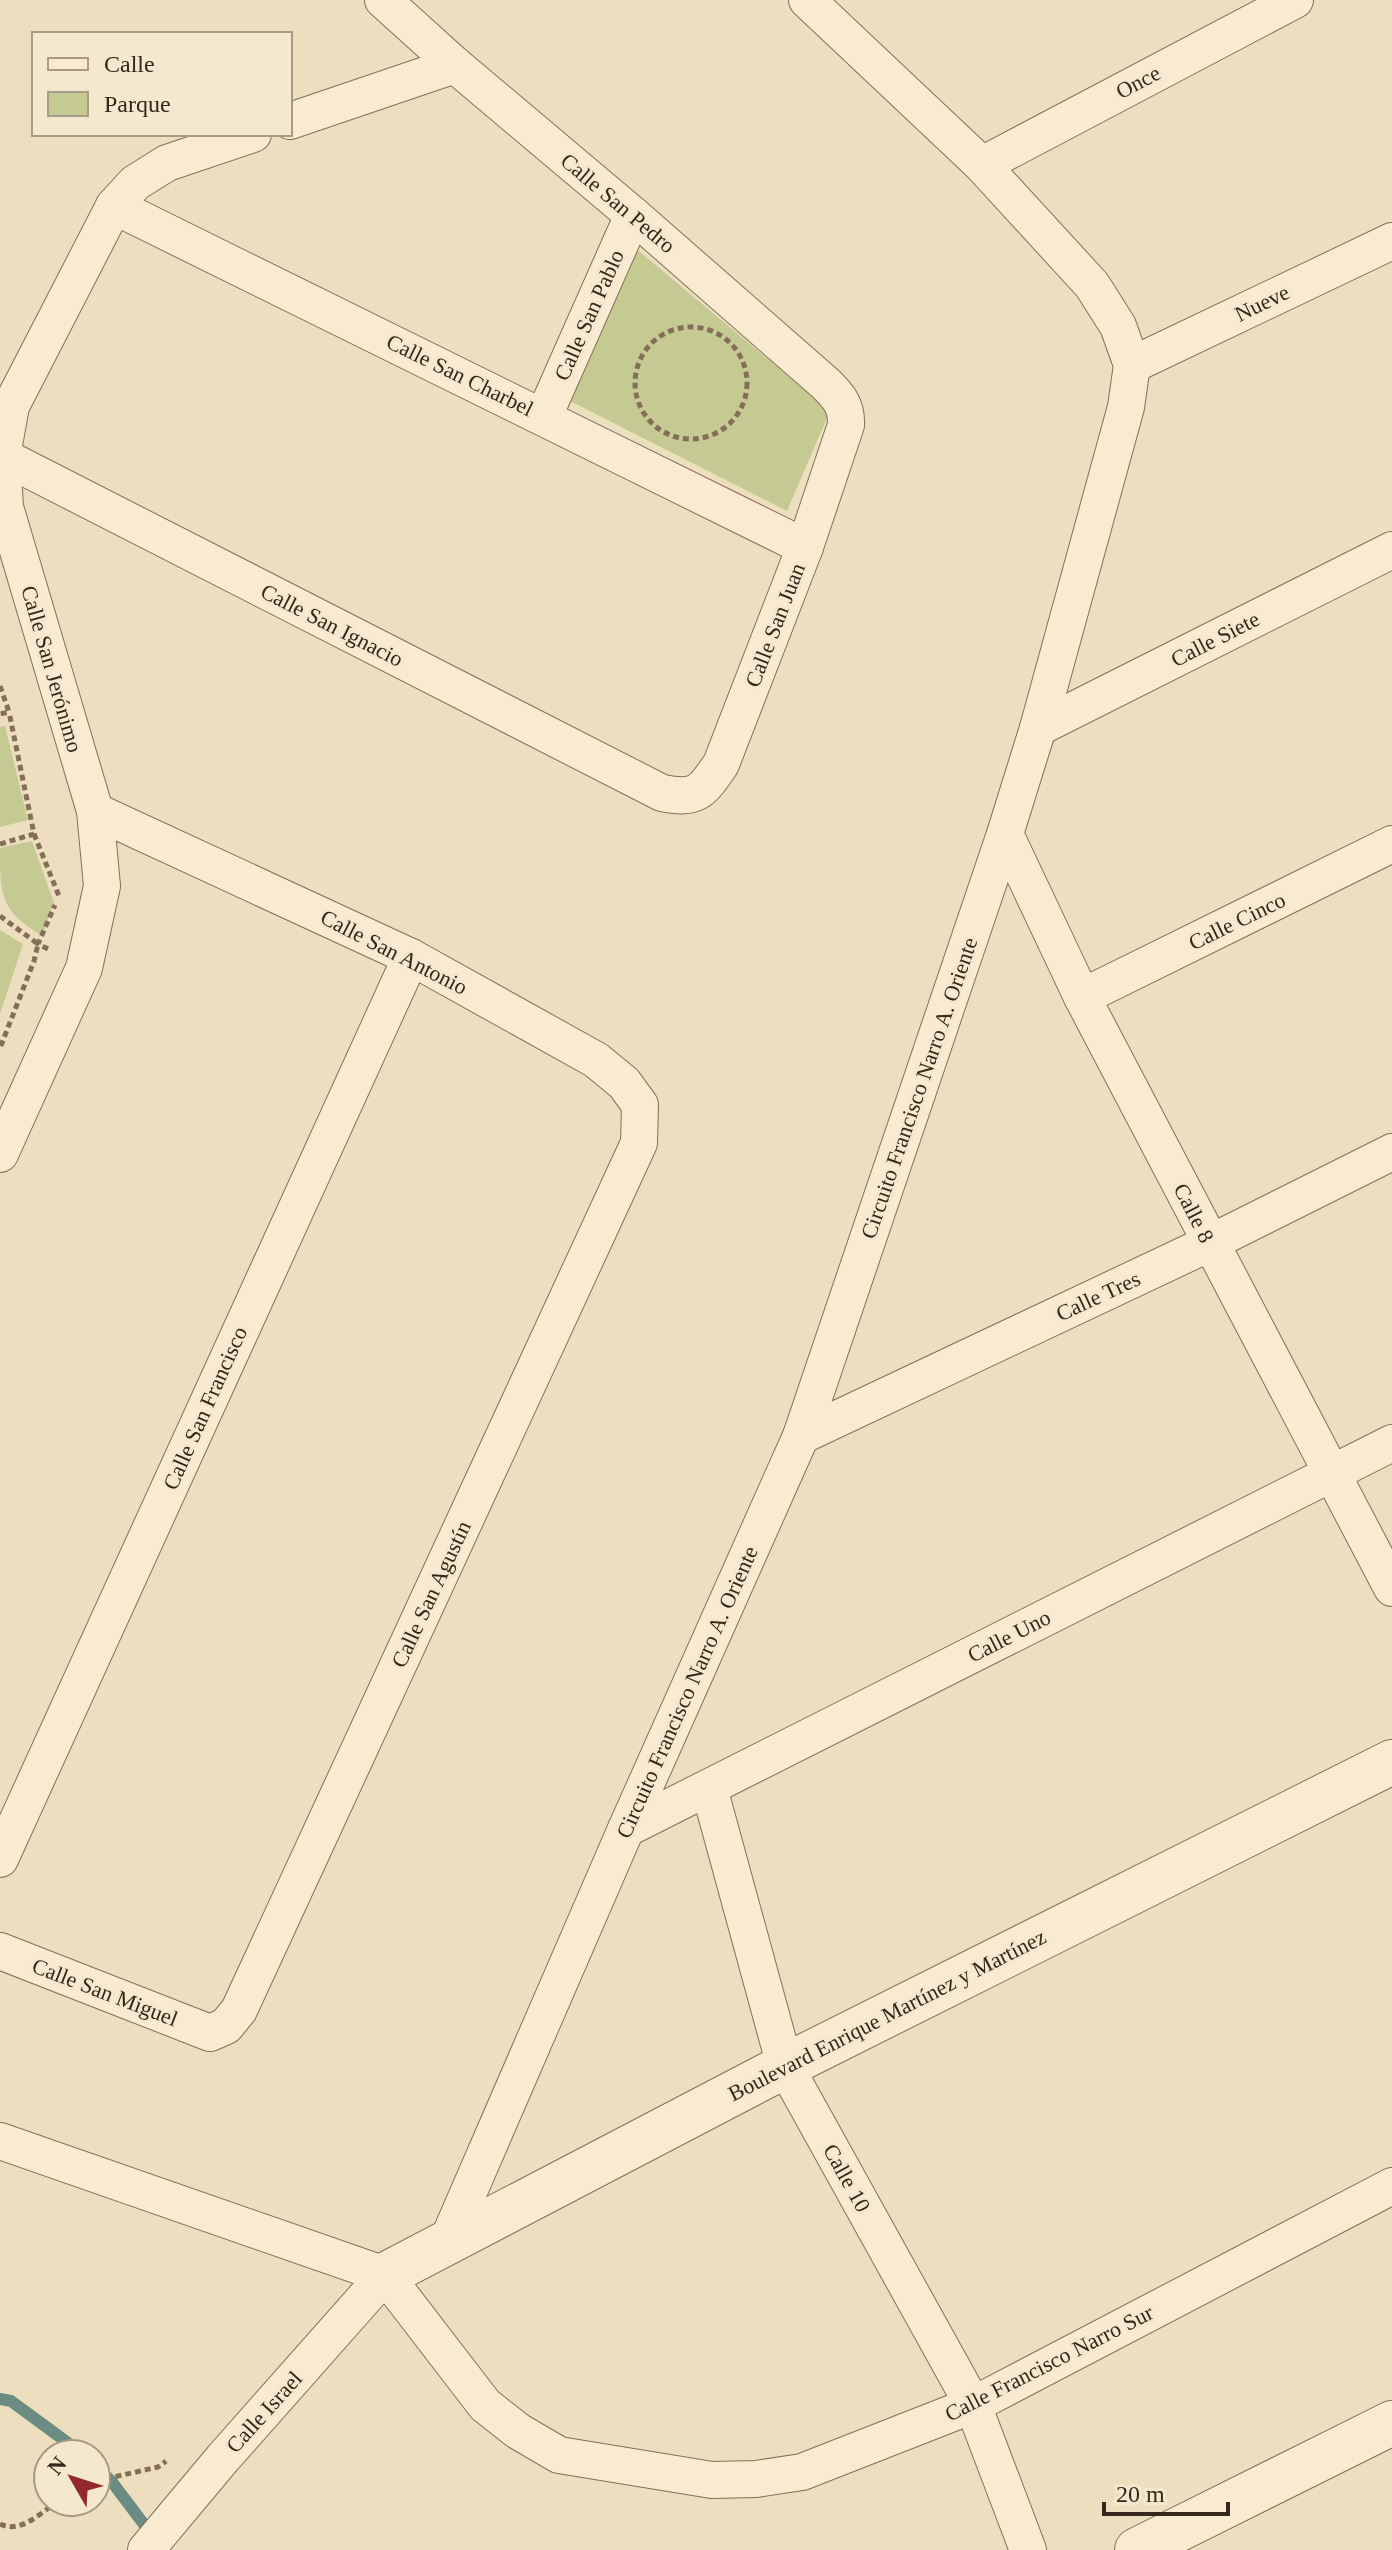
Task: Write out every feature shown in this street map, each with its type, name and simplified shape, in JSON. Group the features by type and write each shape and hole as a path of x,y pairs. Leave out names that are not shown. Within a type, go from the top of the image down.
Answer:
{"street":[{"name":"Calle San Pedro","path":"383,0 826,384 840,399 846,412"},
{"name":"Circuito Francisco Narro A. Oriente","path":"447,2242 801,1436 1005,834 1038,728 1126,407 1132,365 1118,326 1092,285 982,165 807,0"},
{"name":"Once","path":"982,165 1295,0"},
{"path":"292,120 455,65"},
{"name":"Calle San Jerónimo","path":"0,1154 84,968 102,886 95,811 5,507 2,456 11,406 114,206 135,183 167,163 247,136"},
{"name":"Calle San Charbel","path":"114,206 805,547"},
{"name":"Calle San Pablo","path":"544,416 633,215"},
{"name":"Nueve","path":"1132,365 1392,241"},
{"name":"Calle San Juan","path":"662,793 686,798 705,788 721,764 805,547 846,425 846,412"},
{"name":"Calle San Ignacio","path":"2,456 662,793"},
{"name":"Calle Siete","path":"1038,728 1392,550"},
{"name":"Calle San Antonio","path":"95,811 411,957 596,1060 624,1083 640,1105 639,1143"},
{"name":"Calle 8","path":"1005,834 1082,997 1392,1588"},
{"name":"Calle Cinco","path":"1082,997 1392,844"},
{"name":"Calle San Francisco","path":"0,1859 411,957"},
{"name":"Calle San Agustín","path":"210,2033 226,2026 239,2010 639,1143"},
{"name":"Calle Tres","path":"801,1436 1210,1243 1392,1152"},
{"name":"Calle Uno","path":"626,1829 1392,1443"},
{"name":"Boulevard Enrique Martínez y Martínez","path":"385,2275 785,2066 1392,1762"},
{"name":"Calle 10","path":"709,1788 785,2066 973,2405 1028,2550"},
{"name":"Calle San Miguel","path":"0,1951 210,2033"},
{"path":"0,2141 385,2275"},
{"name":"Calle Francisco Narro Sur","path":"385,2275 485,2405 518,2431 559,2455 712,2480 756,2479 802,2472 973,2405 1392,2186"},
{"name":"Calle Israel","path":"146,2550 385,2275"},
{"path":"1137,2550 1392,2423"}],"path":[{"path":"700,328 726,338 739,352 746,368 748,387 734,419 703,438 684,439 667,434 651,423 640,408 635,389 636,370 643,353 656,339 672,330 700,328"},
{"path":"0,686 9,712 34,834 59,895 0,1048"},
{"path":"0,714 9,712"},
{"path":"0,844 34,834"},
{"path":"0,916 38,944"},
{"path":"0,2524 17,2528 32,2518"}],"green space":[{"path":"634,247 830,411 787,511 568,400"},
{"path":"5,726 28,820 0,827 0,727"},
{"path":"32,841 54,903 42,936 10,909 2,890 0,848"},
{"path":"0,930 23,944 0,1014"}],"waterway":[{"path":"0,2399 11,2401 61,2438"},
{"path":"112,2482 152,2535"}]}
